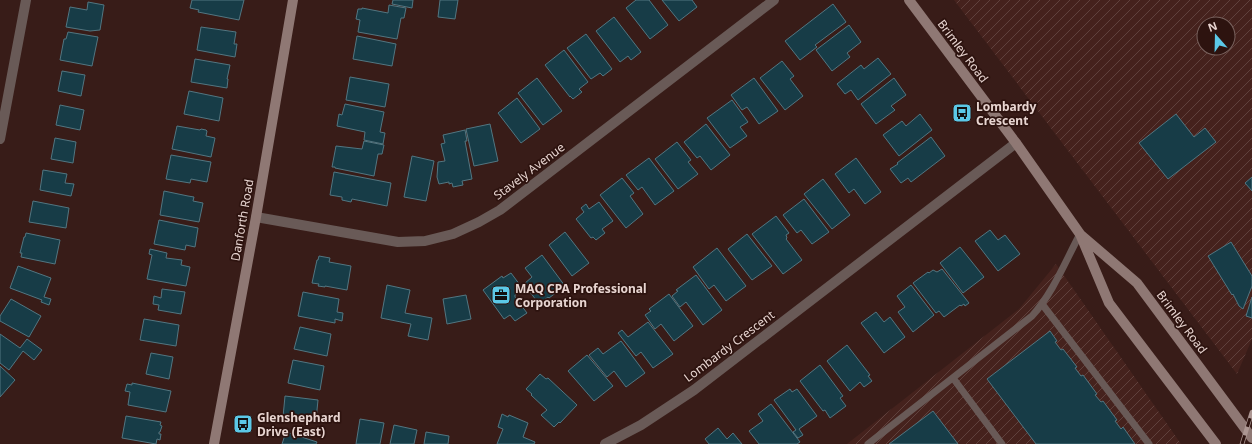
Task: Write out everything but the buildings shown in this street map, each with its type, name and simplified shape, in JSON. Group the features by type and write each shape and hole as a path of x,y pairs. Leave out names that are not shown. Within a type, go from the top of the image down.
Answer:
{"main road":[{"name":"Danforth Road","path":"214,444 256,217 293,0"},
{"name":"Brimley Road","path":"909,0 1016,144 1080,234 1109,303 1216,444"},
{"name":"Brimley Road","path":"1080,234 1137,283 1252,438"}],"street":[{"path":"0,139 26,0"},
{"name":"Stavely Avenue","path":"256,217 398,242 425,241 453,234 500,210 774,0"},
{"name":"Lombardy Crescent","path":"605,444 641,425 694,390 1016,144"}],"lane":[{"path":"868,444 1032,316 1049,293 1080,234"},
{"path":"1042,304 1149,444"},
{"path":"953,378 1002,444"}],"shaded area":[{"path":"954,0 1252,0 1252,339 1237,374"},
{"path":"1056,264 1181,444 847,444 1019,309"}],"railway":[{"path":"1242,444 1252,412"}],"place":[{"name":"Lombardy Crescent","path":"962,113"},
{"name":"MAQ CPA Professional Corporation","path":"501,295"},
{"name":"Glenshephard Drive (East)","path":"243,424"}]}
